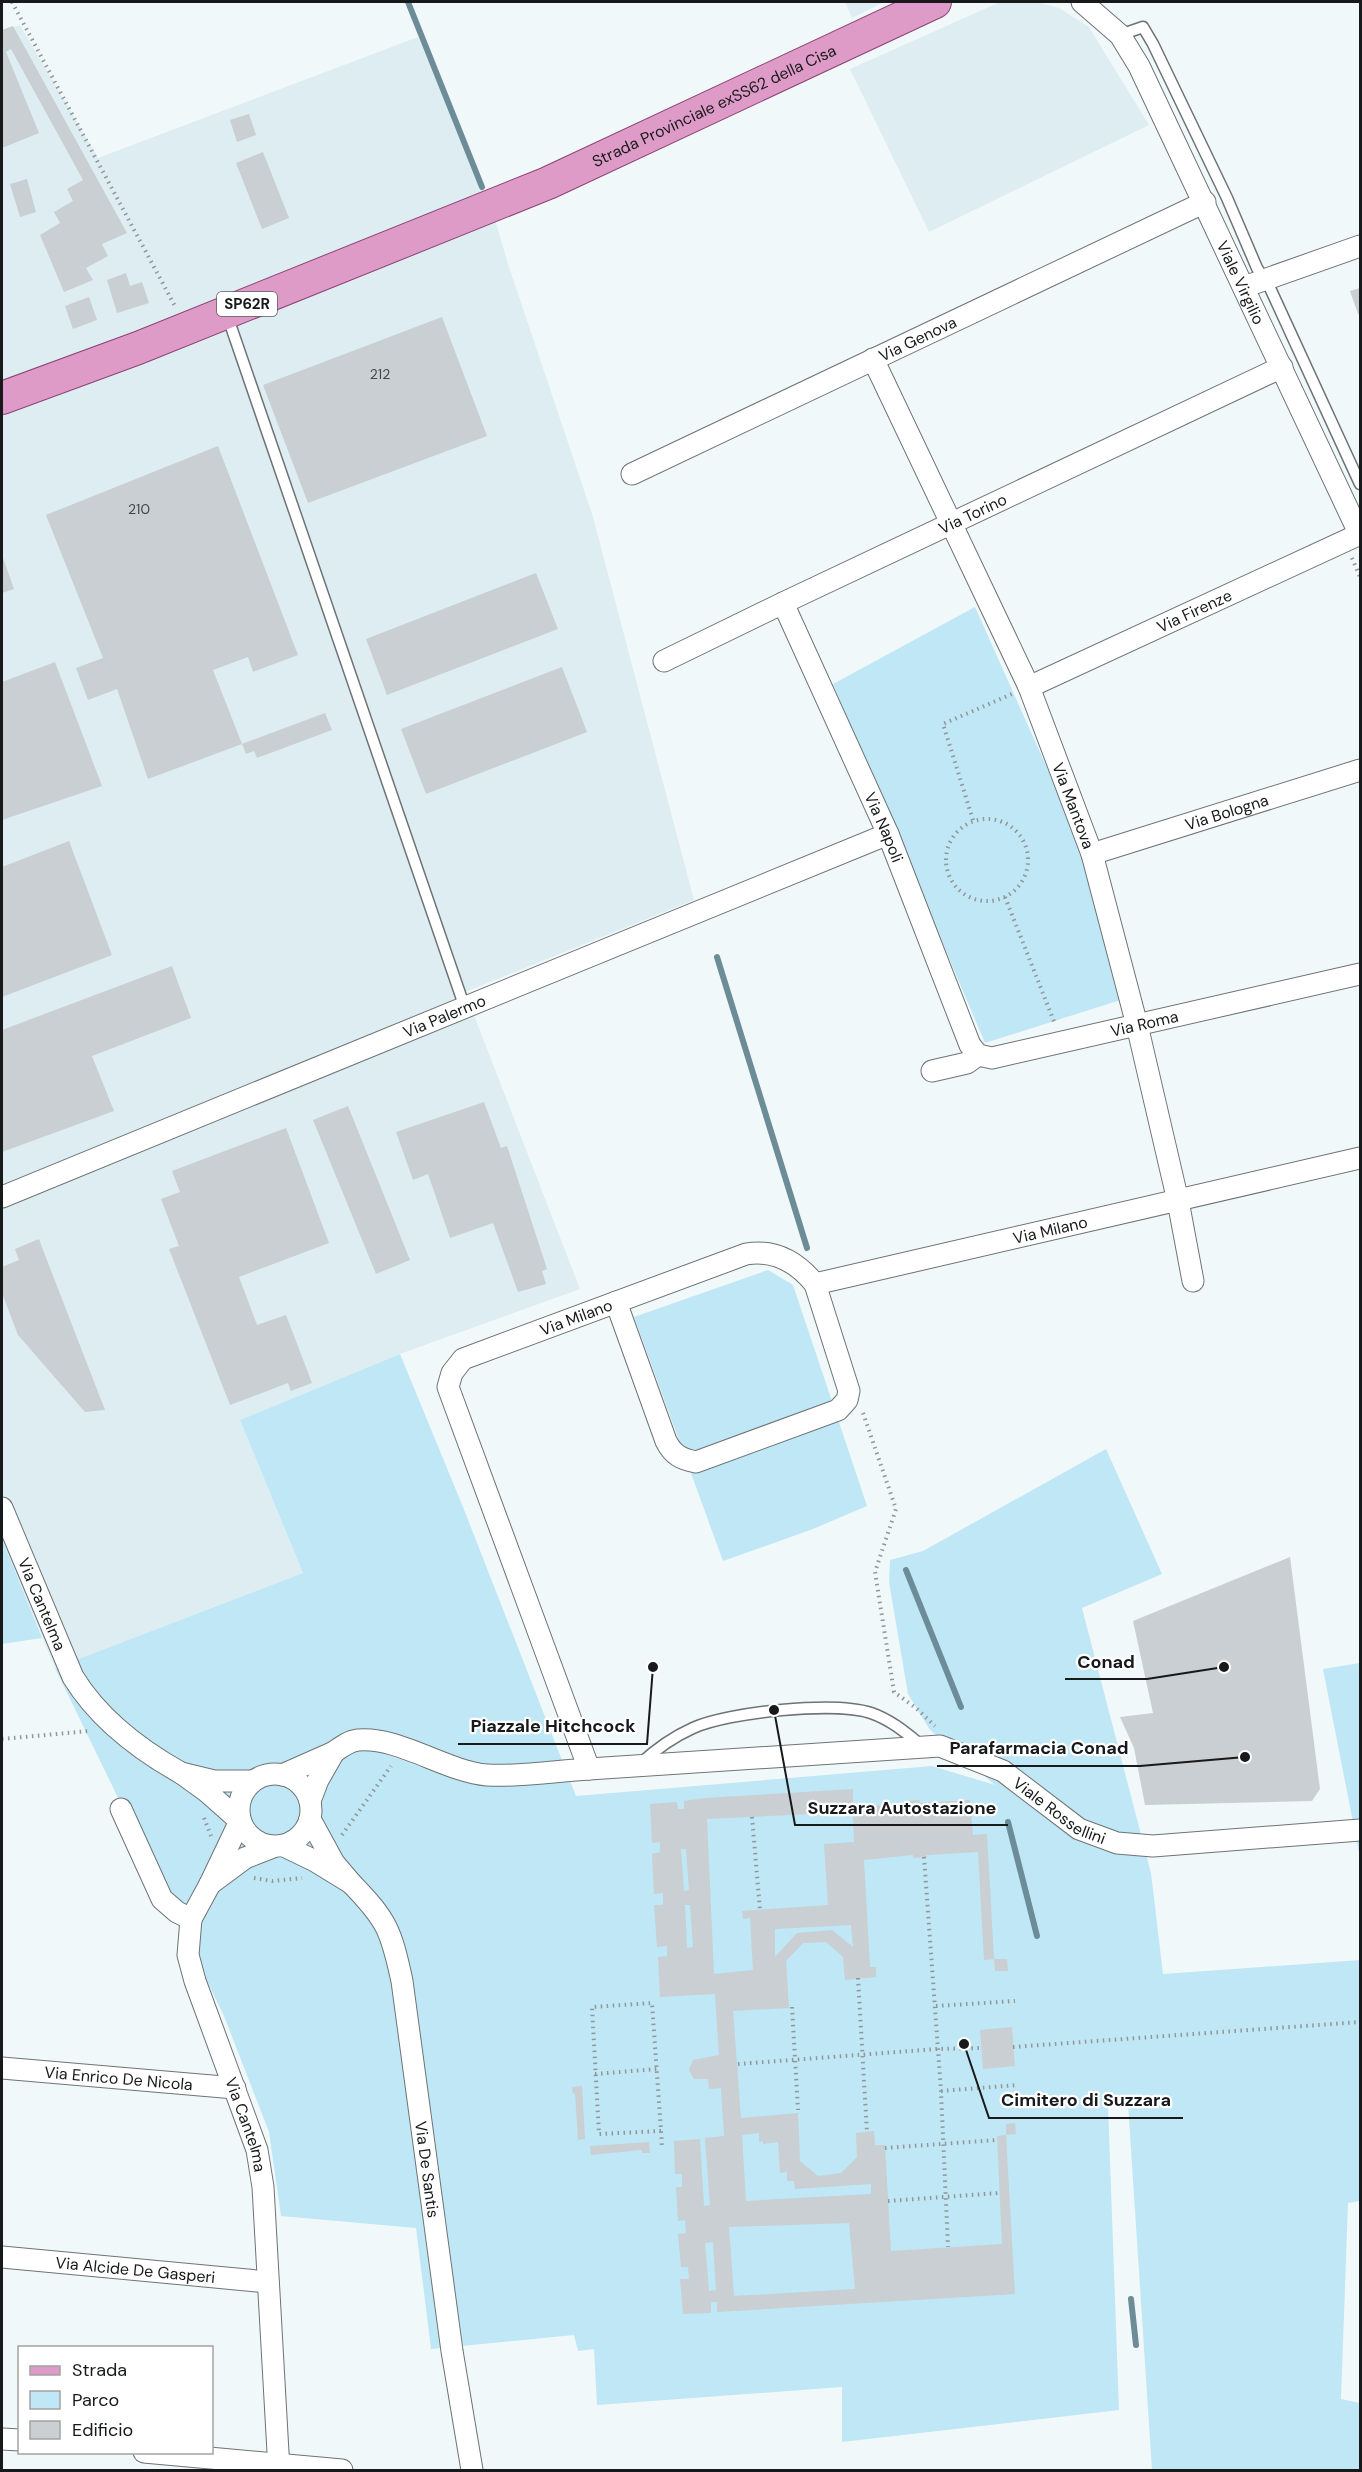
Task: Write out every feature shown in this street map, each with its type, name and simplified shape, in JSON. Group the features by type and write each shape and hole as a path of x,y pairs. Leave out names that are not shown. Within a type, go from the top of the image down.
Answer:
{"main road":[{"name":"Strada Provinciale exSS62 della Cisa","path":"226,312 568,174 935,2"},
{"name":"SP62R","path":"2,398 226,312"}],"street":[{"name":"Viale Virgilio","path":"1082,2 1118,33"},
{"name":"Viale Virgilio","path":"1100,2 1139,66 1360,534"},
{"name":"Via Genova","path":"632,474 1205,202"},
{"path":"1244,287 1360,246"},
{"name":"Via Mantova","path":"873,359 1029,687 1092,854 1137,1025 1178,1201 1193,1281"},
{"name":"Via Torino","path":"664,661 1282,367"},
{"name":"Via Firenze","path":"1029,687 1360,534"},
{"name":"Via Napoli","path":"783,603 888,834 970,1045 978,1055"},
{"name":"Via Bologna","path":"1092,854 1360,770"},
{"name":"Via Palermo","path":"2,1197 888,834"},
{"name":"Via Roma","path":"932,1071 967,1064 978,1055 992,1058 1360,974"},
{"name":"Via Milano","path":"589,1769 448,1387 452,1373 463,1359 746,1254 769,1252 792,1261 805,1271 815,1284 1360,1158"},
{"path":"616,1302 666,1441 672,1452 681,1459 696,1462 838,1410 845,1403 849,1391 815,1284"},
{"name":"Via Cantelma","path":"2,1508 73,1677 85,1697 121,1732 206,1791 240,1821"},
{"path":"282,1775 357,1740 405,1749 457,1768 486,1775 589,1769"},
{"name":"Viale Rossellini","path":"589,1769 931,1745 1004,1771 1079,1829 1117,1843 1153,1846 1360,1830"},
{"path":"210,1884 244,1858 303,1834 318,1780 334,1752"},
{"path":"181,1773 214,1781 253,1781"},
{"path":"121,1809 162,1899 177,1912 191,1919 240,1821 240,1800 245,1790 253,1781 264,1775 282,1775 298,1782 306,1791 310,1810 334,1863 351,1883"},
{"path":"240,1821 252,1838 315,1861 351,1883"},
{"name":"Via De Santis","path":"351,1883 376,1909 388,1927 402,1981 450,2339 472,2470"},
{"name":"Via Cantelma","path":"191,1919 188,1955 195,1981 257,2150 263,2187 279,2468"},
{"name":"Via Enrico De Nicola","path":"2,2068 235,2088"},
{"name":"Via Alcide De Gasperi","path":"2,2257 268,2282"},
{"path":"2,2439 18,2440"},
{"path":"161,2454 279,2468 342,2470"}],"lane":[{"path":"1118,33 1143,27 1154,44 1360,484"},
{"path":"226,312 465,1008"},
{"path":"638,1765 657,1748 694,1727 731,1717 787,1710 836,1707 870,1712 897,1724 931,1745"}],"path":[{"path":"12,2 187,328"},
{"path":"973,820 943,724 1029,687"},
{"path":"987,818 1007,824 1022,837 1028,850 1028,864 1024,878 1017,889 1005,897 993,901 979,901 966,896 955,887 948,876 945,862 946,849 952,836 961,826 973,820 987,818"},
{"path":"1005,897 1062,1041"},
{"path":"845,1403 861,1408 896,1509 875,1572 894,1692 916,1708 944,1735 931,1745"},
{"path":"752,1817 760,1910"},
{"path":"924,1857 936,2006 948,2247"},
{"path":"858,1978 867,2132"},
{"path":"936,2006 1015,2001"},
{"path":"661,2131 599,2134 592,2007 652,2003 663,2147"},
{"path":"792,2007 798,2110"},
{"path":"1013,2047 1360,2022"},
{"path":"738,2064 795,2058 981,2048"},
{"path":"596,2074 657,2069"},
{"path":"941,2091 1018,2085"},
{"path":"885,2148 997,2140"},
{"path":"888,2201 999,2193"}],"shaded area":[{"path":"845,2 884,2 852,18"},
{"path":"1000,2 1036,2 1059,8 1089,27 1149,125 929,232 850,69"},
{"path":"20,25 98,158 418,37 491,206 508,264 593,517 694,900 465,992 580,1289 400,1354 240,1420 303,1573 55,1668 2,1539 2,32"}],"green space":[{"path":"975,607 1085,853 1130,997 985,1043 833,684"},
{"path":"768,1270 793,1285 867,1506 813,1529 723,1561 634,1317"},
{"path":"400,1354 463,1507 576,1796 932,1766 995,1785 930,1730 908,1694 889,1582 890,1560 923,1551 1106,1449 1162,1574 1082,1608 1151,1873 1163,1974 1360,1960 1360,2201 1348,2203 1341,2399 1360,2403 1360,2470 1152,2470 1128,2104 1108,2105 1119,2410 842,2442 842,2387 597,2405 594,2349 578,2351 574,2335 431,2349 416,2228 281,2216 269,2132 224,2016 55,1668 303,1573 240,1420"},
{"path":"2,1539 42,1638 2,1644"},
{"path":"1360,1663 1360,1858 1323,1669"}],"building":[{"path":"13,26 127,233 102,244 108,256 86,268 93,280 64,292 40,235 60,223 54,212 73,201 67,189 83,180 11,49 6,52 39,133 2,148 2,30"},
{"path":"249,114 256,135 237,142 230,120"},
{"path":"263,152 289,218 262,229 236,163"},
{"path":"27,179 36,212 20,217 10,184"},
{"path":"126,273 130,286 142,282 149,303 117,313 107,280"},
{"path":"1360,288 1360,314 1358,314 1350,291"},
{"path":"89,297 97,320 73,329 65,306"},
{"path":"442,317 487,436 308,503 263,385"},
{"path":"218,446 298,655 253,672 248,657 213,670 242,744 148,779 117,689 88,700 76,668 103,658 46,515"},
{"path":"2,555 14,589 2,593"},
{"path":"536,573 558,629 387,695 366,639"},
{"path":"55,662 102,786 2,820 2,682"},
{"path":"562,667 587,732 426,794 401,729"},
{"path":"325,713 332,730 257,758 254,751 246,754 242,744"},
{"path":"69,841 112,955 2,997 2,867"},
{"path":"172,966 191,1018 92,1056 114,1111 2,1152 2,1030"},
{"path":"484,1102 501,1148 507,1146 547,1269 542,1271 546,1284 518,1292 493,1223 450,1238 428,1174 413,1180 396,1132"},
{"path":"348,1106 410,1260 376,1274 313,1120"},
{"path":"286,1128 329,1243 239,1277 257,1325 286,1315 312,1383 291,1391 288,1383 230,1405 169,1249 179,1246 161,1199 180,1192 172,1171"},
{"path":"39,1239 105,1410 85,1412 18,1335 2,1293 2,1267 19,1260 15,1249"},
{"path":"1290,1557 1320,1789 1312,1801 1145,1805 1134,1748 1120,1717 1153,1713 1133,1621"},
{"path":"853,1789 853,1807 909,1804 909,1801 919,1800 920,1803 970,1800 973,1835 987,1834 994,1959 984,1960 978,1852 864,1860 870,1967 876,1967 876,1977 845,1980 843,1957 826,1942 803,1943 786,1961 789,2008 733,2011 741,2118 798,2113 800,2161 818,2176 841,2173 857,2157 856,2133 874,2131 875,2145 885,2145 891,2251 1002,2244 997,2136 1006,2135 1015,2294 717,2312 717,2302 711,2302 711,2313 683,2314 680,2279 689,2279 688,2267 681,2267 678,2234 686,2233 685,2220 678,2221 676,2187 682,2187 682,2174 675,2174 674,2141 700,2139 704,2206 710,2205 705,2138 724,2136 721,2088 709,2089 708,2079 694,2079 689,2070 693,2060 719,2055 715,1994 660,1997 658,1957 667,1956 667,1946 657,1947 654,1905 663,1905 663,1893 654,1894 652,1854 660,1852 660,1842 652,1843 650,1804 677,1802 678,1809 684,1809 684,1801","holes":["853,1812 854,1842 824,1844 828,1905 742,1911 743,1919 750,1918 753,1970 714,1974 707,1819","681,1849 686,1849 689,1890 684,1891","685,1905 690,1905 693,1947 687,1948","851,1925 853,1947 832,1930 797,1933 775,1957 775,1929","759,2133 759,2142 763,2141 763,2144 778,2142 780,2173 787,2172 787,2181 794,2181 795,2189 871,2184 871,2194 746,2201 742,2135","849,2223 855,2289 734,2296 729,2227","713,2242 716,2290 709,2291 705,2243"]},
{"path":"994,1959 1007,1959 1008,1971 995,1971"},
{"path":"1012,2027 1015,2066 983,2069 980,2030"},
{"path":"582,2086 585,2139 578,2140 575,2093 573,2094 572,2087"},
{"path":"1015,2123 1016,2134 1006,2135 1006,2124"},
{"path":"649,2142 650,2153 642,2153 642,2150 591,2155 590,2146"}],"waterway":[{"path":"408,2 482,187"},
{"path":"717,957 807,1248"},
{"path":"906,1570 961,1707"},
{"path":"1008,1822 1037,1936"},
{"path":"1131,2299 1136,2345"}],"place":[{"name":"Piazzale Hitchcock","path":"653,1667"},
{"name":"Conad","path":"1224,1667"},
{"name":"Suzzara Autostazione","path":"774,1710"},
{"name":"Parafarmacia Conad","path":"1245,1757"},
{"name":"Cimitero di Suzzara","path":"964,2044"}]}
